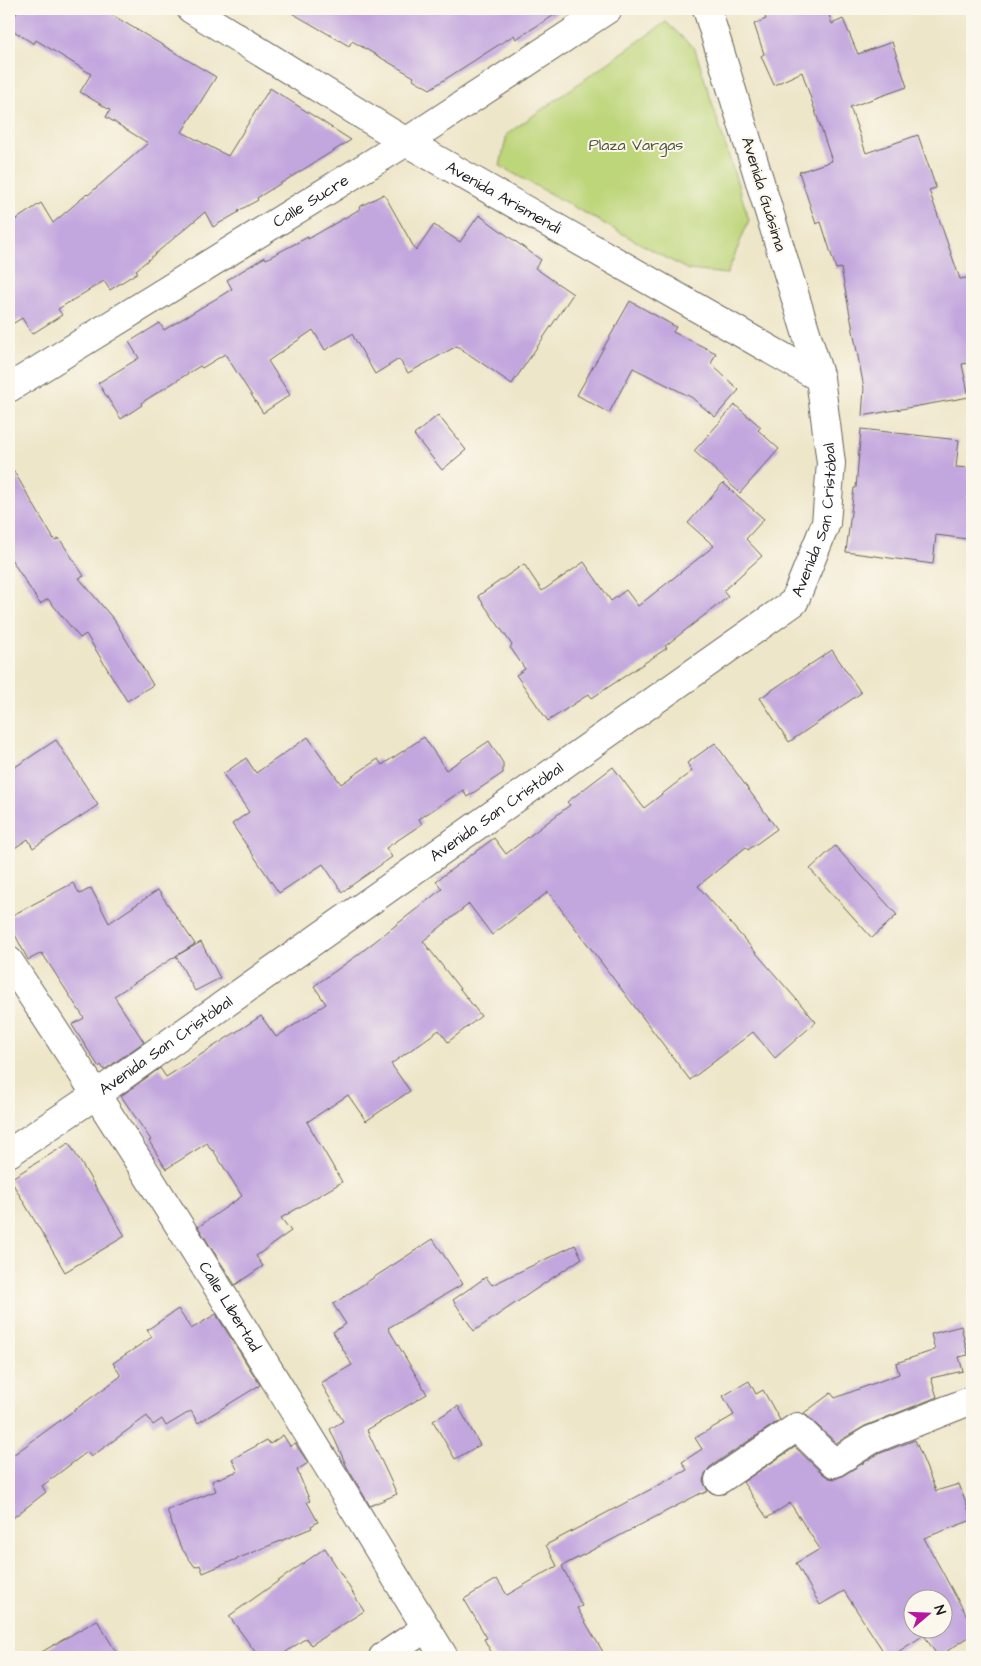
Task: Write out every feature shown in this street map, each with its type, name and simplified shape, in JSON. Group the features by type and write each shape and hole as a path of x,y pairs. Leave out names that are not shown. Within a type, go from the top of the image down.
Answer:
{"street":[{"name":"Avenida Arismendi","path":"191,9 406,142 820,378"},
{"name":"Calle Sucre","path":"9,388 406,142 608,9"},
{"name":"Avenida Guásima","path":"707,9 820,378"},
{"name":"Avenida San Cristóbal","path":"9,1153 97,1094 794,602 826,523 831,463 820,378"},
{"name":"Calle Libertad","path":"9,961 97,1094 245,1330 444,1657"},
{"path":"719,1480 797,1427 834,1463 871,1440 972,1400"},
{"path":"383,1657 426,1628"}],"green space":[{"name":"Plaza Vargas","path":"666,22 695,49 749,220 727,274 688,270 500,166 507,134"}],"building":[{"path":"19,9 102,9 216,77 182,132 228,156 270,88 351,140 213,227 205,212 136,270 138,272 110,290 104,281 58,309 62,315 32,334 22,318 9,326 9,224 41,203 53,223 148,143 106,117 110,110 80,92 91,74 36,40 34,44 9,28"},
{"path":"285,9 564,9 516,39 514,35 430,89 413,79 414,77 352,41 349,46"},
{"path":"762,9 827,9 832,24 843,19 858,54 892,42 907,87 850,107 866,153 918,135 936,188 929,190 960,279 972,277 972,363 962,364 969,397 862,416 864,388 841,268 836,269 821,222 816,224 799,172 832,161 802,72 774,85 761,56 764,54 754,24 766,19"},
{"path":"384,194 416,251 434,225 460,242 479,215 541,260 535,268 573,294 512,384 457,346 408,373 399,359 375,374 352,334 325,350 313,330 268,361 290,395 263,413 225,354 202,368 200,366 141,403 142,405 121,419 98,383 139,358 129,342 160,323 164,330 232,289 227,280 265,257 266,259 308,237 308,239 360,209 359,207"},
{"path":"630,301 676,327 673,332 716,353 711,364 739,390 715,417 691,397 633,368 609,413 577,395"},
{"path":"735,405 761,427 758,430 779,449 740,493 694,451"},
{"path":"438,415 466,450 442,470 414,435"},
{"path":"861,429 959,440 956,467 970,468 967,503 972,503 967,539 936,535 933,564 846,552 854,488 856,488"},
{"path":"9,463 55,541 59,538 84,576 79,578 115,621 153,685 127,701 86,634 80,638 48,599 40,604 9,556"},
{"path":"723,483 764,519 746,539 762,556 723,591 728,597 665,646 667,648 592,698 589,694 548,721 516,675 525,669 510,647 512,645 478,596 524,564 542,591 584,562 611,601 626,590 638,606 714,546 688,523"},
{"path":"832,650 861,693 789,742 760,698"},
{"path":"308,737 341,784 378,759 382,765 424,737 446,770 489,741 503,763 503,773 467,797 463,790 419,819 422,824 386,848 392,857 342,892 323,864 279,893 232,824 249,812 223,774 246,758 256,773"},
{"path":"56,740 98,805 33,848 28,839 9,852 9,771"},
{"path":"715,743 777,829 748,850 746,847 698,886 816,1022 775,1058 753,1032 690,1080 548,892 492,935 469,904 423,941 481,1016 448,1042 439,1030 391,1064 410,1091 366,1121 348,1095 307,1122 342,1182 281,1218 291,1231 256,1256 263,1266 235,1285 198,1227 242,1196 207,1143 166,1169 149,1141 151,1140 121,1096 160,1068 166,1077 261,1016 276,1037 326,1004 314,986 355,957 442,889 436,881 494,838 506,854 570,805 567,802 613,767 644,808 692,771 687,763"},
{"path":"835,846 897,915 872,938 810,869"},
{"path":"73,883 80,894 91,888 109,923 158,890 195,944 114,996 144,1042 104,1070 101,1065 99,1067 72,1025 84,1018 42,953 28,960 9,923 9,917"},
{"path":"201,942 220,978 195,991 176,956"},
{"path":"69,1143 125,1236 65,1272 10,1179"},
{"path":"433,1239 463,1284 388,1328 427,1394 367,1430 397,1494 370,1506 347,1467 330,1429 343,1421 321,1383 352,1365 333,1332 346,1324 333,1304"},
{"path":"575,1245 582,1258 474,1331 453,1300 486,1277 492,1285"},
{"path":"178,1309 191,1329 216,1314 260,1385 198,1423 191,1411 166,1426 162,1419 153,1425 147,1416 91,1457 87,1452 42,1486 46,1492 9,1521 9,1458 121,1376 113,1363 152,1337 147,1330"},
{"path":"961,1326 968,1355 959,1357 963,1371 931,1378 937,1397 865,1426 836,1443 804,1413 831,1393 835,1398 899,1374 896,1363 935,1350 931,1334"},
{"path":"749,1381 756,1394 763,1390 780,1420 710,1467 703,1481 708,1491 562,1566 582,1606 577,1608 606,1657 494,1657 484,1639 487,1638 464,1599 497,1579 507,1595 557,1566 546,1545 687,1470 682,1462 702,1449 695,1438 734,1415 723,1396"},
{"path":"458,1406 480,1445 455,1459 433,1421"},
{"path":"283,1435 290,1446 295,1443 308,1463 297,1470 310,1501 307,1502 318,1522 311,1526 312,1528 203,1573 200,1565 195,1567 180,1546 167,1510 216,1491 212,1481 238,1471 232,1459 267,1440 270,1444"},
{"path":"915,1440 936,1491 959,1484 972,1520 924,1538 951,1588 904,1588 904,1638 919,1638 890,1657 887,1657 844,1591 820,1605 796,1563 820,1549 790,1503 767,1518 743,1482 795,1447 829,1478 835,1479 878,1454"},
{"path":"325,1548 364,1611 311,1645 306,1638 279,1657 259,1657 229,1616"},
{"path":"954,1593 972,1624 972,1635 938,1657 926,1638 954,1638"},
{"path":"97,1620 119,1657 33,1657"}]}
